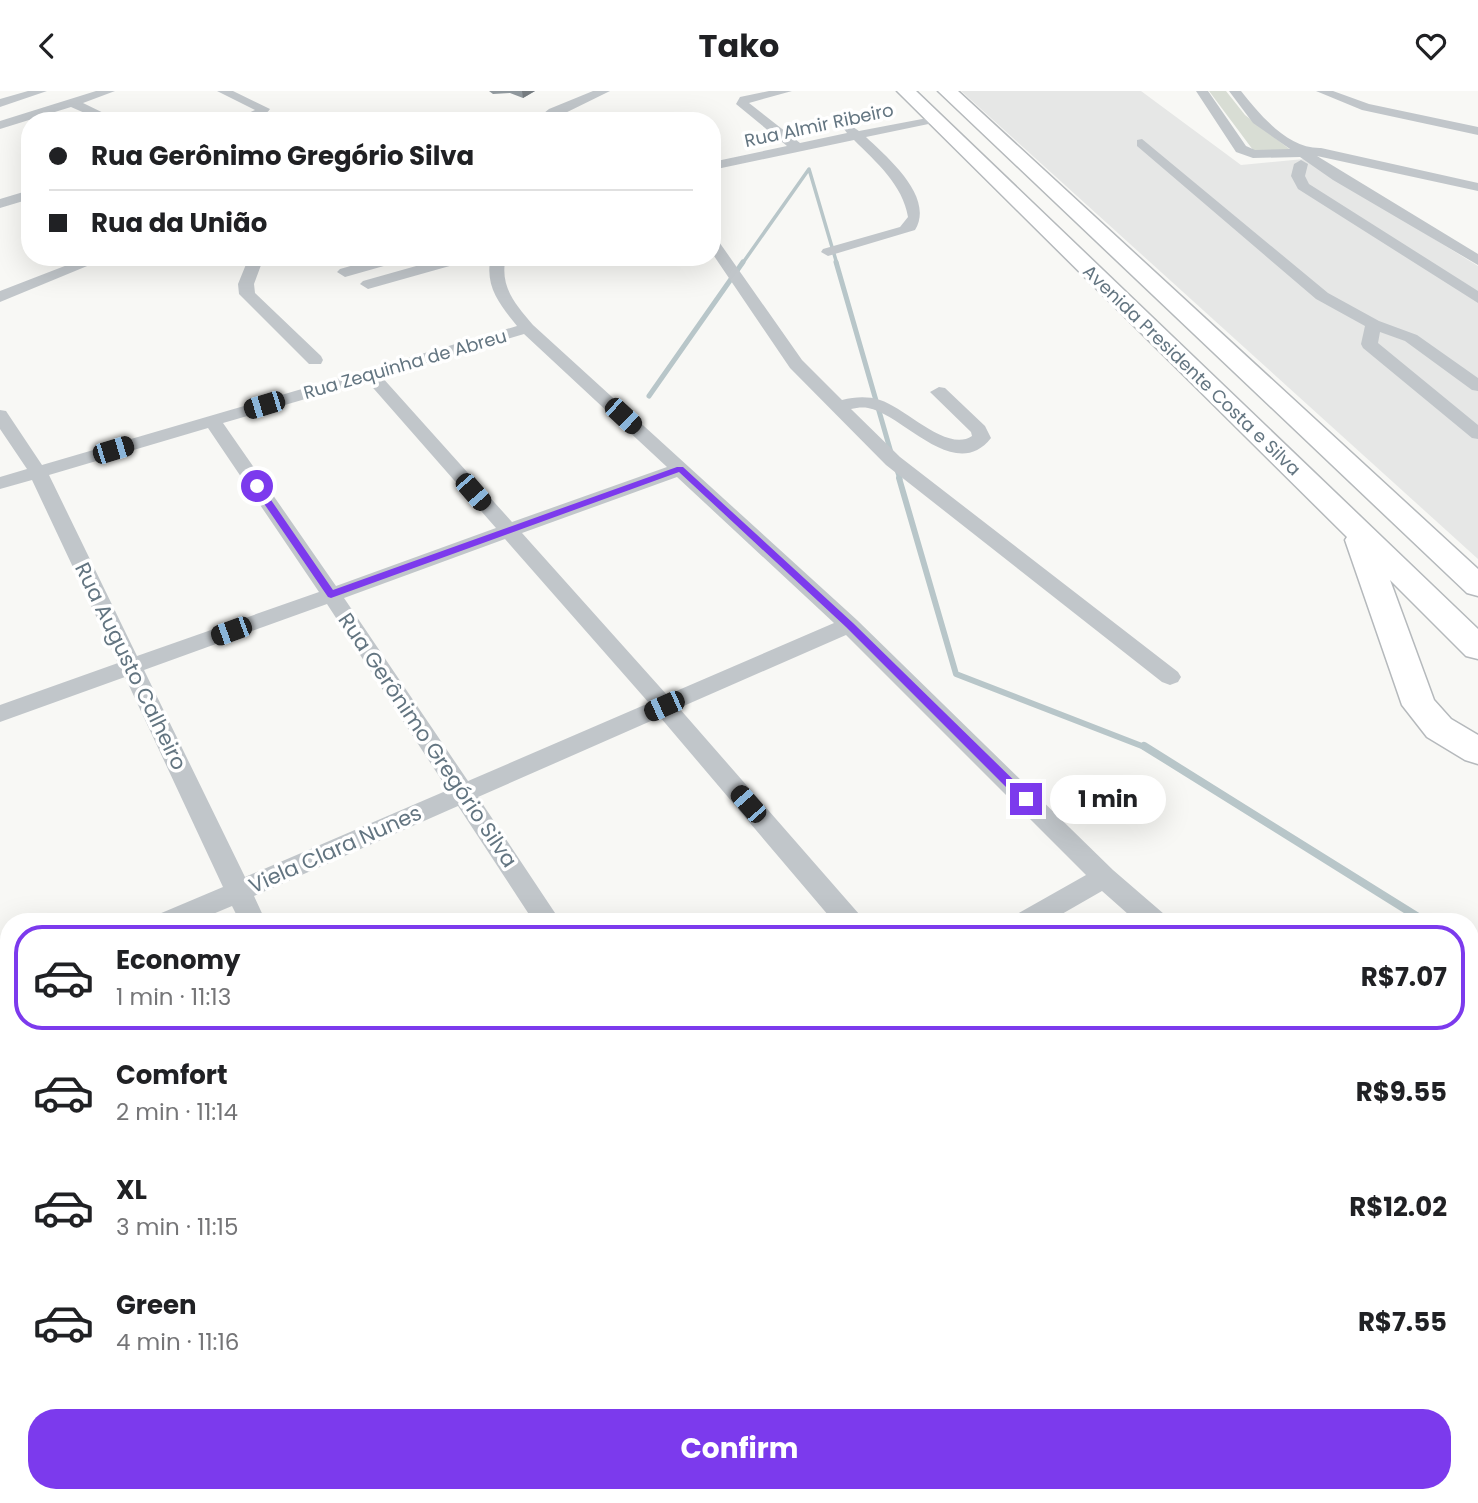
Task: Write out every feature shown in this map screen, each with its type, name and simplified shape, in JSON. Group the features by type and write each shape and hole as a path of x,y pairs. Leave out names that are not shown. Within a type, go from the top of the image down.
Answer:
{"highway":[{"name":"Avenida Presidente Costa e Silva","path":"906,91 1478,648"},
{"name":"Avenida Presidente Costa e Silva","path":"947,91 1478,586"},
{"path":"1354,528 1419,705 1439,728 1478,751"}],"street":[{"path":"0,103 41,91"},
{"path":"43,112 109,91"},
{"path":"223,91 264,109 260,112"},
{"path":"553,112 604,91"},
{"path":"786,91 753,97 744,100 742,104 794,145"},
{"path":"1202,91 1241,149 1247,152 1261,156 1301,158 1328,153 1478,187"},
{"path":"1235,91 1257,120 1301,158 1347,182 1478,260"},
{"path":"1322,91 1478,131"},
{"path":"72,103 93,112"},
{"name":"Rua Almir Ribeiro","path":"721,164 931,115"},
{"path":"0,125 21,119"},
{"path":"828,252 903,231 916,220 916,207 909,193 853,132"},
{"path":"1142,143 1322,296 1373,324 1411,338 1478,386"},
{"name":"Rua Almir Ribeiro","path":"721,157 794,145"},
{"path":"1301,158 1298,181 1303,186 1478,298"},
{"path":"0,204 21,197"},
{"path":"1458,249 1478,250"},
{"path":"721,255 796,364 893,461 1170,677"},
{"path":"0,297 79,266"},
{"path":"253,266 246,284 247,294 316,360"},
{"path":"345,272 367,266"},
{"path":"368,284 441,266"},
{"path":"496,266 500,295 527,327 849,625 1104,877 1145,913"},
{"path":"1373,324 1369,344 1478,434"},
{"name":"Rua Zequinha de Abreu","path":"0,483 527,327"},
{"path":"370,374 664,706 842,913"},
{"path":"837,407 864,402 873,404 900,416 941,444 963,446 977,443 982,438 979,430 939,393"},
{"name":"Rua Augusto Calheiro","path":"0,415 38,472 249,913"},
{"name":"Rua Gerônimo Gregório Silva","path":"212,421 331,594 542,913"},
{"path":"0,714 680,469"},
{"name":"Viela Clara Nunes","path":"189,913 849,625"},
{"path":"1042,913 1104,877"}],"shaded area":[{"path":"961,91 1141,91 1241,165 1304,159 1478,266 1478,559"},
{"path":"1209,91 1226,91 1245,115 1292,151 1253,150"}],"waterway":[{"path":"742,264 809,169 837,264"},
{"path":"649,396 743,262"},
{"path":"836,262 892,456"},
{"path":"896,467 900,479"},
{"path":"899,478 956,674 1147,748"},
{"path":"1144,746 1412,913"}],"route":[{"path":"257,486 331,594 680,469 849,625 1026,799"}]}
